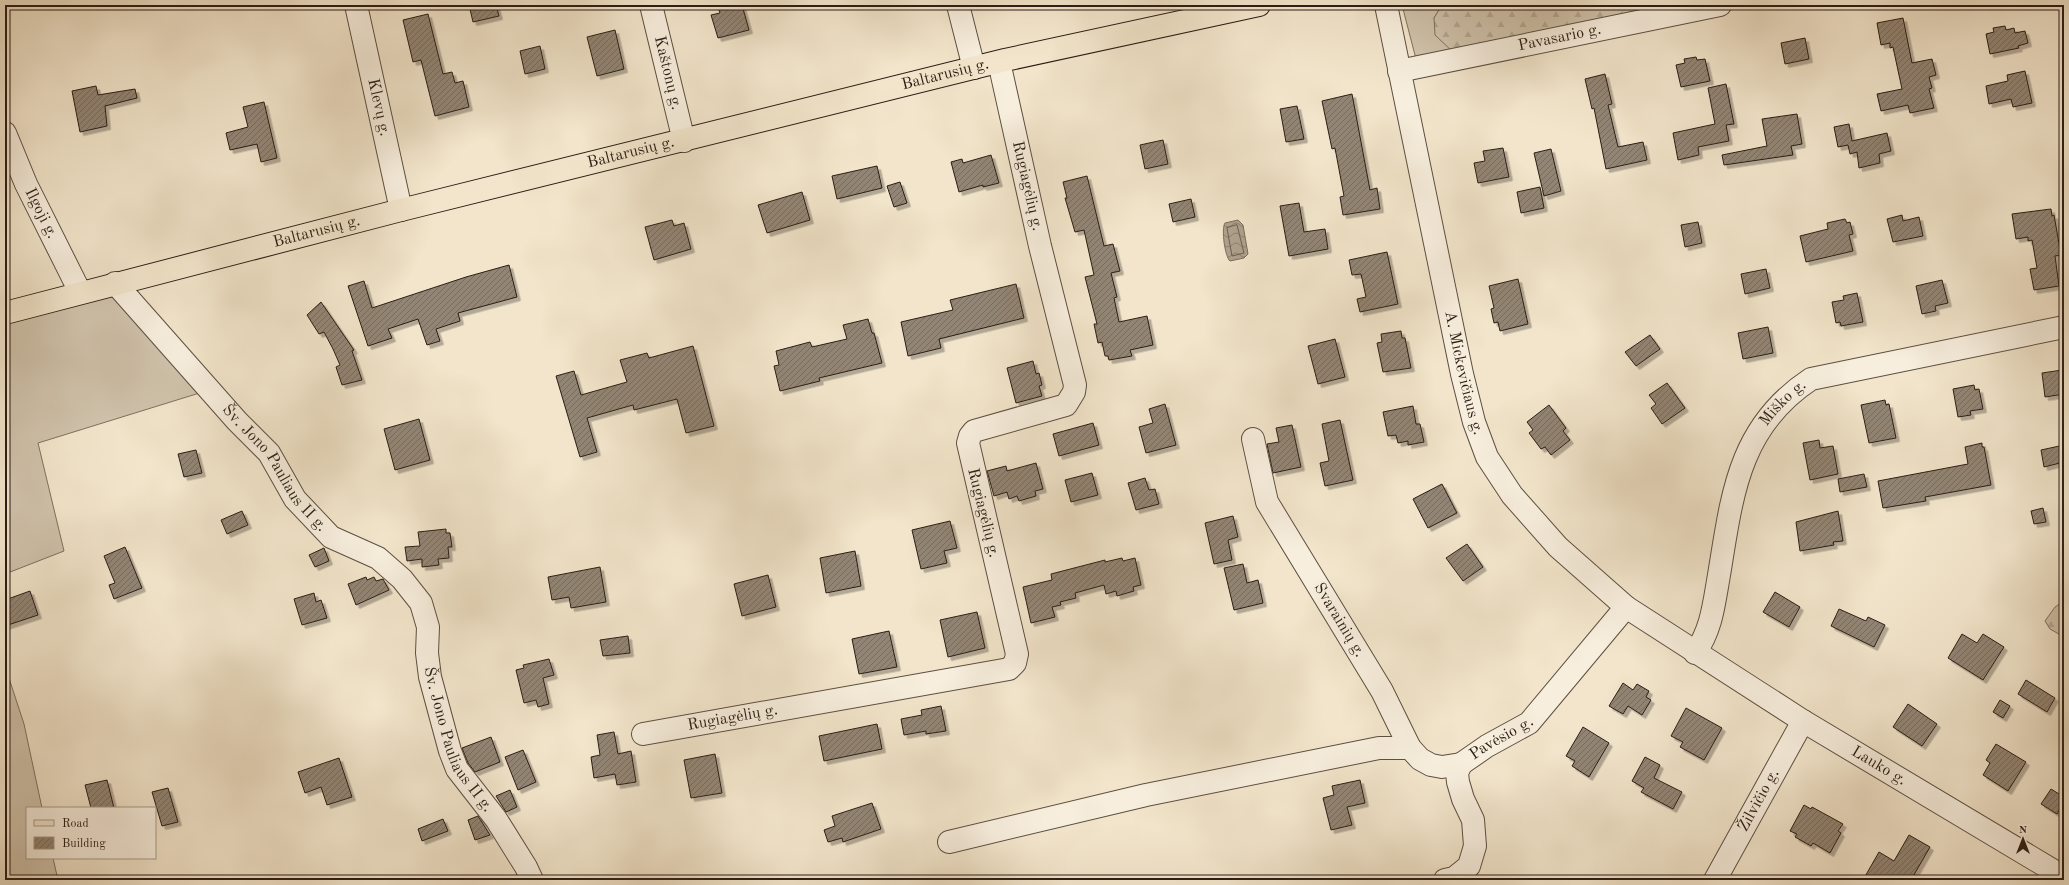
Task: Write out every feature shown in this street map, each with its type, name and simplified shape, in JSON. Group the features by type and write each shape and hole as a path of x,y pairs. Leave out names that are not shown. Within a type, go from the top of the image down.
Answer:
{"main road":[{"name":"Baltarusių g.","path":"5,313 80,292 401,210 974,68 1259,5"}],"street":[{"name":"Klevų g.","path":"356,5 401,210"},
{"name":"Kaštonų g.","path":"651,5 684,141"},
{"path":"958,5 974,68"},
{"name":"A. Mickevičiaus g.","path":"1386,5 1462,374 1474,422 1487,457 1512,495 1558,547 1626,607 1695,653"},
{"name":"Pavasario g.","path":"1399,71 1720,5"},
{"name":"Rugiagėlių g.","path":"643,734 1010,669 1015,663 1017,654 968,443 970,436 974,431 1066,405 1074,392 1076,384 1040,246 999,62"},
{"name":"Ilgoji g.","path":"5,133 26,184 80,292"},
{"name":"Šv. Jono Pauliaus II g.","path":"115,284 237,421 269,453 295,499 331,538 378,558 402,580 421,603 428,628 427,653 430,677 457,769 496,819 526,867 532,880"},
{"name":"Miško g.","path":"1695,653 1703,641 1712,621 1729,515 1738,474 1750,446 1769,416 1793,391 1811,379 2064,327"},
{"name":"Svarainių g.","path":"1253,438 1267,502 1382,691 1410,748 1420,759 1431,765 1442,767 1461,764"},
{"name":"Pavėsio g.","path":"1446,880 1454,878 1469,866 1475,846 1475,830 1473,820 1463,799 1458,782 1457,773 1461,764 1487,746 1529,723 1626,607"},
{"name":"Lauko g.","path":"1695,653 1803,721 2064,877"},
{"name":"Žilvičio g.","path":"1715,880 1803,721"},
{"path":"949,842 1162,792 1379,748 1410,748"}],"green space":[{"path":"1402,5 1442,5 1434,18 1454,53 1416,59"},
{"path":"1442,5 1645,5 1639,15 1454,53 1435,35 1434,18"},
{"path":"115,294 206,391 38,443 64,551 5,574 5,323"},
{"path":"2064,601 2064,637 2050,629 2045,621 2055,607"},
{"path":"5,666 24,724 42,807 26,807 26,859 53,859 58,880 5,880"}],"water":[{"path":"1238,220 1243,225 1248,254 1244,258 1230,261 1225,249 1223,231 1225,223"}],"building":[{"path":"469,5 496,5 499,16 473,22"},
{"path":"717,5 742,5 749,30 718,38 711,15 720,13"},
{"path":"428,14 443,74 452,72 455,83 463,81 469,107 435,116 421,60 413,62 403,20"},
{"path":"1903,18 1912,63 1932,59 1936,75 1929,77 1932,88 1929,89 1934,108 1910,113 1908,105 1881,111 1877,94 1902,89 1893,47 1890,48 1890,43 1881,45 1877,23"},
{"path":"2005,26 2006,30 2014,28 2015,33 2025,31 2028,43 2018,46 2019,48 1990,54 1986,34 1994,32 1993,28"},
{"path":"615,30 624,69 597,76 587,37"},
{"path":"1805,38 1809,59 1785,64 1781,43"},
{"path":"540,46 545,69 525,74 520,51"},
{"path":"1696,57 1697,60 1705,59 1710,81 1681,87 1676,65 1685,63 1684,59"},
{"path":"2025,71 2032,103 2013,107 2011,99 1989,104 1986,86 2008,81 2007,75"},
{"path":"1605,74 1612,104 1608,105 1618,147 1643,142 1647,160 1606,169 1594,108 1592,109 1585,79"},
{"path":"1726,84 1734,124 1726,125 1729,141 1698,147 1699,155 1678,160 1673,133 1715,124 1708,88"},
{"path":"96,86 98,95 135,89 137,98 105,106 107,126 80,132 72,91"},
{"path":"1352,94 1370,190 1377,188 1380,209 1343,215 1340,197 1344,196 1335,148 1332,149 1322,101"},
{"path":"264,102 277,158 261,162 257,144 230,150 226,133 248,127 243,107"},
{"path":"1297,106 1304,139 1286,142 1280,109"},
{"path":"1797,114 1802,144 1791,146 1793,155 1724,165 1722,155 1767,146 1762,119"},
{"path":"1849,124 1852,141 1887,133 1891,151 1879,154 1880,163 1859,168 1857,152 1850,154 1848,145 1838,147 1834,127"},
{"path":"1163,140 1168,164 1145,169 1140,145"},
{"path":"1503,148 1509,177 1478,183 1474,163 1485,161 1483,151"},
{"path":"1551,149 1561,191 1544,196 1534,153"},
{"path":"991,155 999,183 983,187 983,185 959,192 951,162 962,159 963,163"},
{"path":"877,166 882,188 837,199 832,176"},
{"path":"1087,176 1104,246 1113,244 1120,271 1111,273 1117,297 1114,298 1119,322 1147,316 1153,345 1130,350 1132,356 1109,360 1108,356 1105,356 1102,342 1098,343 1094,324 1097,324 1085,277 1094,275 1084,230 1075,232 1065,198 1067,198 1063,182"},
{"path":"900,182 907,203 894,207 887,186"},
{"path":"1540,187 1544,208 1521,213 1517,192"},
{"path":"802,192 810,220 767,233 758,205"},
{"path":"1191,199 1195,217 1173,222 1169,204"},
{"path":"1299,203 1304,232 1325,229 1328,249 1289,256 1280,206"},
{"path":"2051,209 2052,216 2054,215 2061,255 2055,256 2059,286 2034,290 2030,269 2037,268 2032,240 2028,241 2028,237 2016,239 2012,214"},
{"path":"1902,215 1903,221 1919,217 1923,236 1893,242 1887,219"},
{"path":"1845,219 1847,223 1850,222 1853,234 1849,235 1853,251 1806,262 1800,236 1828,229 1827,223"},
{"path":"672,220 674,226 684,223 691,249 654,260 645,227"},
{"path":"1698,222 1702,243 1685,247 1681,225"},
{"path":"1387,252 1398,304 1360,312 1357,299 1366,297 1361,274 1352,275 1349,260"},
{"path":"509,265 517,297 458,313 460,321 436,329 440,341 427,345 418,319 388,329 392,338 368,346 348,286 364,281 372,308 466,277"},
{"path":"1766,269 1770,288 1745,294 1741,274"},
{"path":"1518,279 1528,324 1500,331 1498,322 1494,323 1491,309 1494,308 1489,286"},
{"path":"1942,280 1948,303 1935,306 1936,311 1922,314 1916,286"},
{"path":"1016,284 1024,318 939,339 941,348 908,356 901,322 953,310 950,300"},
{"path":"1857,293 1863,322 1841,326 1840,322 1836,323 1832,302 1844,300 1843,296"},
{"path":"321,302 354,350 352,351 362,380 342,385 336,367 340,365 333,349 324,332 319,334 307,315"},
{"path":"868,319 872,333 874,333 882,363 819,378 820,381 780,391 774,366 779,365 776,351 810,342 812,347 847,339 843,325"},
{"path":"1768,327 1773,353 1743,359 1738,333"},
{"path":"1401,331 1402,338 1405,338 1411,368 1383,372 1377,343 1382,342 1381,334"},
{"path":"1650,335 1660,349 1636,366 1625,352"},
{"path":"1335,339 1345,377 1318,384 1308,346"},
{"path":"693,346 714,426 686,433 677,399 634,410 633,405 587,418 597,452 580,457 556,376 574,371 581,395 627,382 620,360 647,353 649,358"},
{"path":"1033,361 1036,374 1039,373 1042,385 1039,386 1042,396 1016,403 1007,368"},
{"path":"2062,370 2064,374 2064,394 2045,397 2042,373"},
{"path":"1667,383 1685,408 1662,424 1651,408 1656,404 1649,395"},
{"path":"1974,385 1975,390 1979,389 1983,409 1970,411 1971,415 1958,417 1953,389"},
{"path":"1885,400 1886,405 1889,404 1896,438 1869,443 1861,405"},
{"path":"1165,404 1176,445 1146,453 1139,427 1153,423 1149,409"},
{"path":"1549,405 1566,428 1563,431 1570,440 1551,455 1545,447 1541,449 1529,433 1533,430 1527,422"},
{"path":"1413,406 1416,424 1420,424 1424,442 1408,445 1408,441 1398,443 1396,435 1388,436 1383,412"},
{"path":"419,419 430,460 395,470 384,429"},
{"path":"1340,420 1353,480 1325,486 1320,463 1329,461 1322,424"},
{"path":"1093,423 1099,445 1059,456 1053,434"},
{"path":"1292,425 1301,467 1273,473 1267,444 1279,442 1276,428"},
{"path":"1819,440 1820,448 1833,446 1838,474 1810,480 1803,443"},
{"path":"1982,443 1991,485 1925,497 1926,501 1883,508 1878,481 1968,464 1965,447"},
{"path":"2064,445 2064,462 2044,467 2041,450"},
{"path":"196,450 202,473 184,477 178,454"},
{"path":"1036,463 1043,489 1035,491 1036,496 1019,501 1017,496 1009,499 1007,492 994,496 987,471 1006,466 1007,471"},
{"path":"1092,473 1098,495 1071,502 1065,480"},
{"path":"1864,474 1867,487 1840,492 1838,479"},
{"path":"1145,478 1149,490 1155,489 1159,504 1136,510 1128,483"},
{"path":"1442,484 1457,513 1428,528 1413,499"},
{"path":"2043,508 2046,522 2034,524 2031,511"},
{"path":"242,511 248,525 227,534 221,520"},
{"path":"1838,511 1843,541 1833,542 1834,545 1800,551 1796,522"},
{"path":"1233,516 1238,537 1228,540 1232,560 1214,564 1205,523"},
{"path":"950,521 957,548 944,551 947,563 921,569 912,530"},
{"path":"446,529 446,533 450,533 452,547 448,547 449,558 438,559 439,565 422,567 422,559 407,561 405,547 420,546 418,532"},
{"path":"1467,544 1483,567 1463,581 1446,558"},
{"path":"125,547 142,588 114,599 109,585 115,583 104,556"},
{"path":"324,548 329,561 315,567 309,555"},
{"path":"855,551 861,586 826,593 820,558"},
{"path":"1122,558 1123,561 1135,558 1141,585 1133,587 1134,591 1117,596 1116,591 1106,594 1104,585 1075,593 1076,598 1060,602 1061,605 1052,607 1055,617 1031,623 1023,587 1052,580 1051,574 1105,560 1105,562"},
{"path":"1243,564 1247,583 1258,580 1263,603 1234,610 1224,568"},
{"path":"600,567 606,602 571,608 569,597 552,600 548,577"},
{"path":"768,575 776,607 742,616 734,584"},
{"path":"366,577 367,580 374,577 376,581 383,579 389,590 356,605 348,584"},
{"path":"30,591 38,615 5,626 5,600"},
{"path":"1775,592 1800,607 1789,627 1763,612"},
{"path":"314,593 316,602 321,600 327,618 302,625 294,599"},
{"path":"1839,609 1866,621 1868,617 1885,625 1874,647 1831,626"},
{"path":"977,612 985,648 948,657 940,620"},
{"path":"889,631 897,667 859,674 852,639"},
{"path":"1962,634 1977,643 1983,634 2004,647 1983,680 1948,658"},
{"path":"628,636 630,653 603,656 600,640"},
{"path":"549,659 554,675 543,678 549,704 538,707 536,700 524,703 516,670 524,668 523,665"},
{"path":"2026,680 2055,698 2047,712 2018,694"},
{"path":"1623,683 1633,690 1637,684 1649,691 1646,697 1651,700 1642,715 1628,706 1623,714 1609,706"},
{"path":"2000,700 2010,706 2003,718 1993,712"},
{"path":"1908,704 1937,724 1922,746 1893,727"},
{"path":"941,706 946,731 926,734 926,731 904,735 901,719 922,715 921,710"},
{"path":"1686,708 1722,728 1704,760 1680,747 1683,742 1671,736"},
{"path":"877,724 882,749 824,761 819,736"},
{"path":"1583,727 1609,743 1589,777 1572,766 1575,761 1566,756"},
{"path":"614,732 618,754 631,751 636,782 617,785 615,774 594,778 591,757 600,755 597,735"},
{"path":"491,737 500,762 475,772 468,763 462,748"},
{"path":"1996,744 2026,762 2008,791 1983,775 1990,763 1986,760"},
{"path":"523,750 536,782 518,790 505,757"},
{"path":"715,754 722,793 691,798 684,760"},
{"path":"1645,757 1660,765 1654,778 1682,792 1673,809 1641,792 1644,788 1632,781"},
{"path":"339,758 352,797 327,805 321,787 305,793 298,772"},
{"path":"107,780 114,807 91,807 85,785"},
{"path":"1360,780 1365,803 1347,807 1352,825 1331,830 1323,798 1334,795 1332,786"},
{"path":"168,788 178,822 162,826 152,792"},
{"path":"2051,789 2064,797 2064,803 2057,814 2041,804"},
{"path":"510,790 517,807 506,812 496,796"},
{"path":"872,803 881,829 843,842 842,838 828,842 824,830 835,826 832,816"},
{"path":"1804,805 1811,809 1812,807 1843,824 1838,831 1841,833 1830,853 1813,843 1811,846 1795,837 1797,834 1790,831"},
{"path":"478,816 490,835 475,840 468,820"},
{"path":"443,819 448,831 422,841 418,829"},
{"path":"1909,835 1930,847 1911,880 1863,880 1879,852 1894,861"}]}
